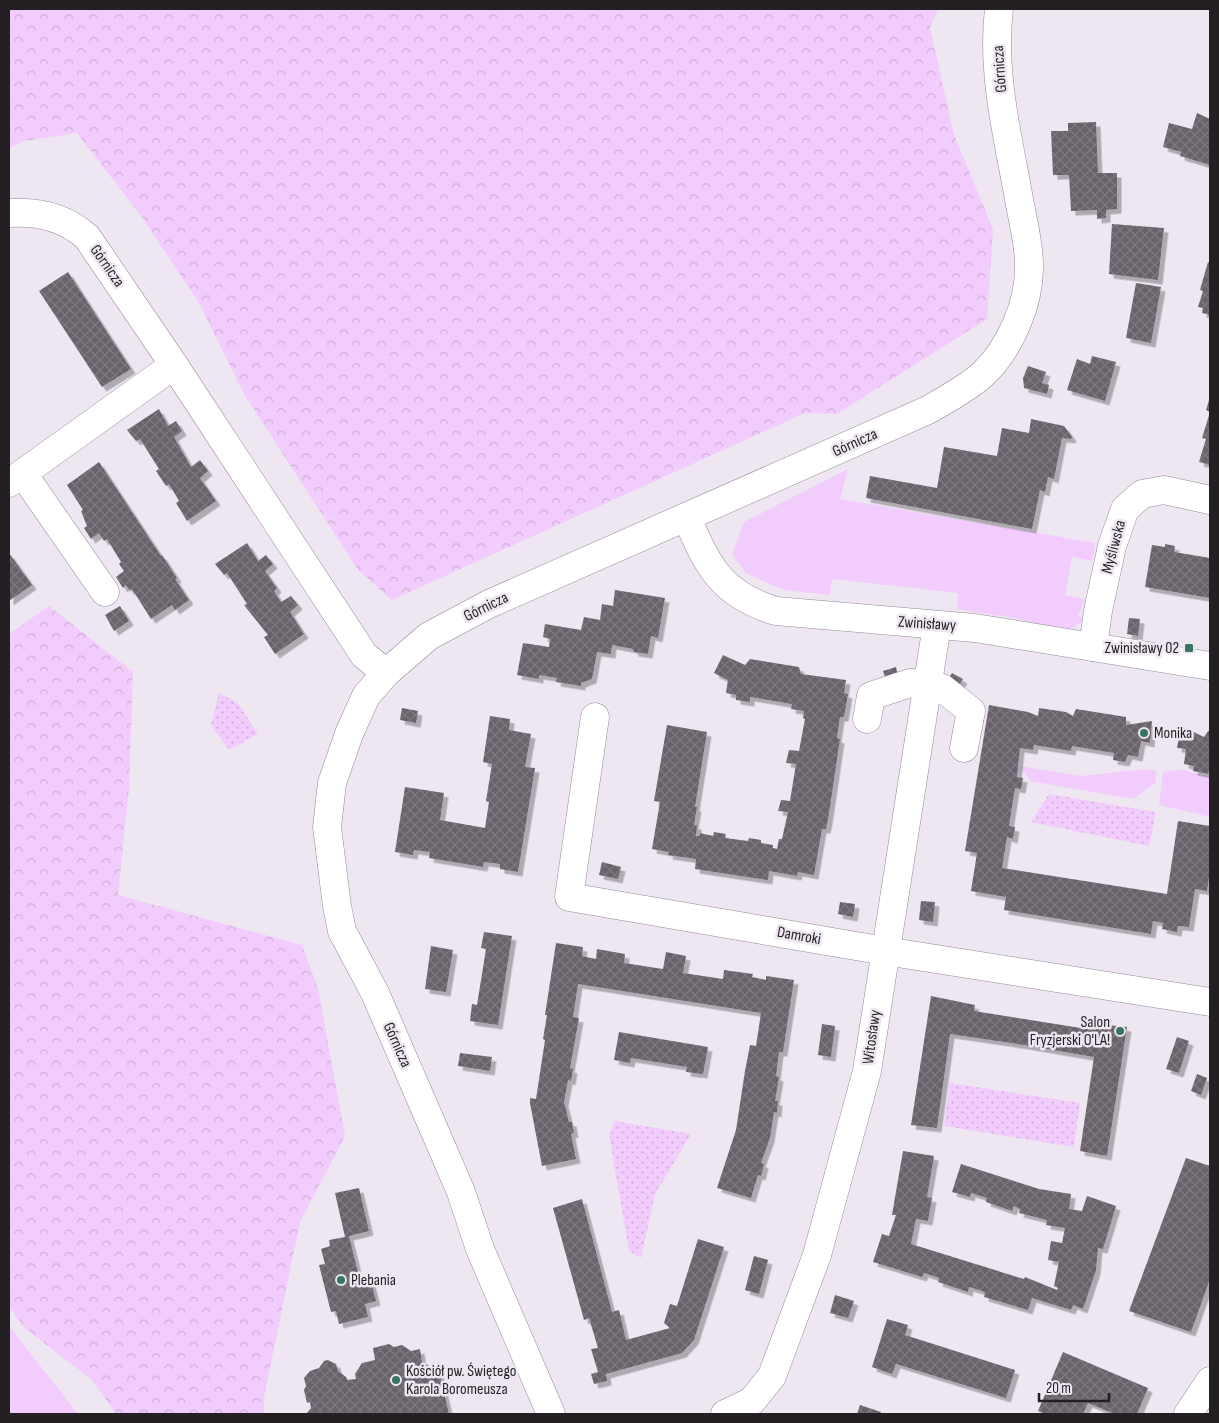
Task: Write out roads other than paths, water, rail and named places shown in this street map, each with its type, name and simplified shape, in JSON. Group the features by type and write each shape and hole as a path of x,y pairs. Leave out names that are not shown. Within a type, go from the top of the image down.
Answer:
{"street":[{"name":"Górnicza","path":"550,1414 480,1249 461,1192 440,1141 375,993 353,956 342,932 337,906 328,827 332,783 349,734 366,696 386,673 429,636 489,604 928,410 967,387 983,374 1008,341 1023,306 1029,266 1003,107 998,58 999,9"},
{"name":"Górnicza","path":"9,213 36,213 52,217 75,226 87,237 174,365 364,655 386,673"},
{"path":"105,592 16,478 174,365"},
{"name":"Myśliwska","path":"1094,647 1098,611 1112,546 1125,509 1142,494 1164,490 1210,500"},
{"name":"Zwinisławy","path":"687,518 701,551 714,573 734,592 758,605 776,611 976,628 1210,666"},
{"name":"Witosławy","path":"725,1414 752,1402 772,1376 817,1255 867,1071 937,625"},
{"path":"867,719 871,696 910,683 942,688 971,711 964,748"},
{"name":"Damroki","path":"595,717 569,897 885,951 930,956 1210,1002"},
{"path":"1188,1414 1210,1381"}],"place":[{"name":"Zwinisławy 02","path":"1189,648"},
{"name":"Monika","path":"1144,733"},
{"name":"Salon Fryzjerski O'LA!","path":"1120,1031"},
{"name":"Plebania","path":"341,1280"},
{"name":"Kościół pw. Świętego Karola Boromeusza","path":"396,1380"}]}
